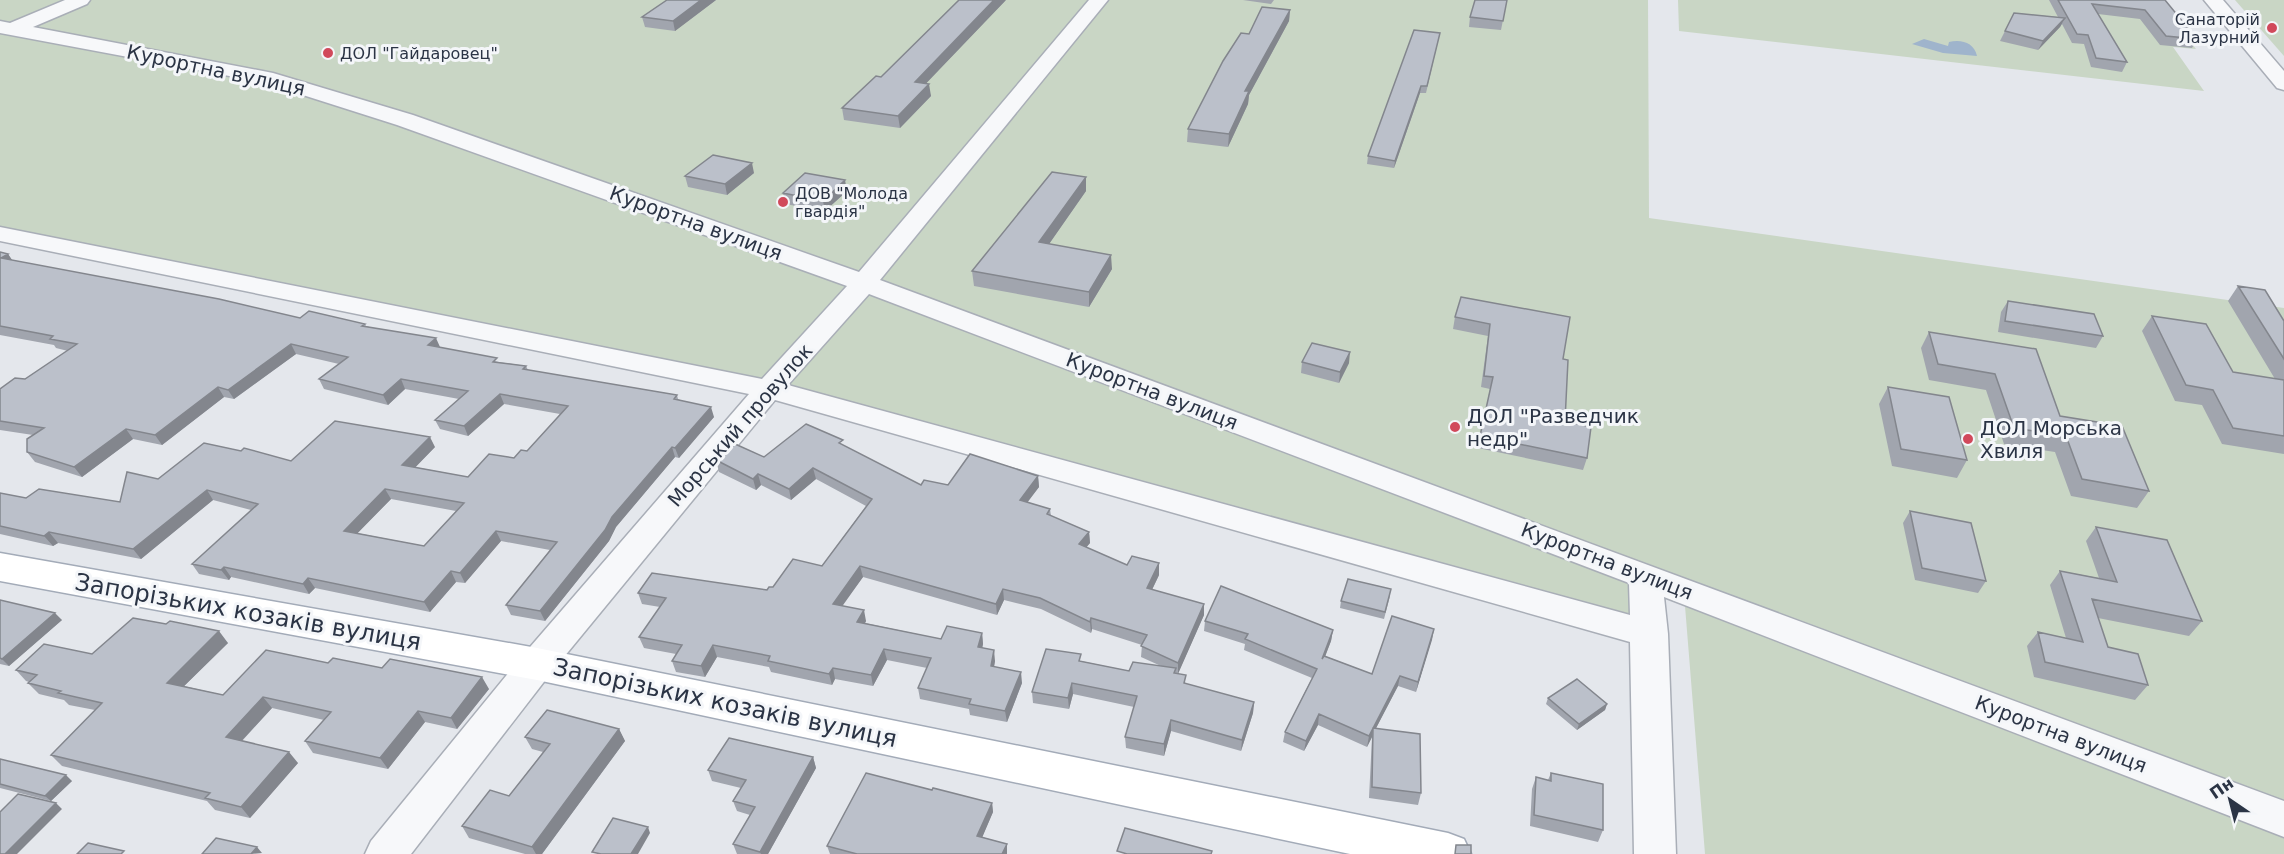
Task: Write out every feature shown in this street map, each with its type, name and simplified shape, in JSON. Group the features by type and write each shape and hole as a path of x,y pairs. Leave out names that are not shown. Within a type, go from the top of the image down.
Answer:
{"main road":[{"name":"Запорізьких козаків вулиця","path":"0,567 537,664 1448,854"}],"street":[{"path":"6,28 81,0"},
{"name":"Морський провулок","path":"386,854 537,664 769,389 864,283 1099,0"},
{"path":"2213,0 2284,84"},
{"name":"Курортна вулиця","path":"6,28 266,77 405,120 864,283 1646,576 2284,819"},
{"path":"0,234 769,389 1650,633"},
{"path":"1646,576 1650,633 1655,854"}],"green space":[{"path":"0,0 1648,0 1649,218 2284,308 2284,802 1643,576 1647,627 768,388 0,232"},
{"path":"1678,0 2164,0 2179,28 2196,49 2173,47 2204,91 1679,31"},
{"name":"Санаторій Лазурний","path":"2235,0 2284,0 2284,56"},
{"path":"1685,606 2284,833 2284,854 1705,854"}],"water":[{"path":"1924,39 1948,46 1949,42 1963,42 1973,48 1977,56 1943,53 1912,44"}],"building":[{"path":"667,0 701,0 673,21 642,17"},
{"path":"959,0 994,0 915,82 929,84 898,116 842,108 876,76 881,77"},
{"path":"1475,0 1507,0 1503,21 1470,17"},
{"path":"2058,0 2165,0 2197,39 2166,36 2145,10 2092,4 2127,62 2096,58 2088,35 2077,34"},
{"path":"1262,7 1290,10 1245,91 1249,91 1229,134 1188,129 1223,61 1241,33 1249,34"},
{"path":"2014,13 2065,18 2043,41 2005,31"},
{"path":"1414,30 1440,33 1427,86 1421,86 1395,161 1368,156"},
{"path":"713,155 752,163 725,184 685,176"},
{"path":"1052,172 1086,177 1039,242 1111,255 1089,292 972,271"},
{"path":"805,173 845,180 823,201 783,193"},
{"path":"0,252 8,254 1,258 219,299 300,318 309,311 365,324 362,326 436,338 428,345 497,358 493,362 526,366 523,369 677,395 674,399 711,407 675,448 672,447 612,517 605,530 540,611 506,605 557,542 496,531 460,573 451,571 424,602 308,578 303,584 224,567 221,570 192,564 258,504 207,490 133,549 49,532 44,536 0,526 0,493 26,498 39,489 120,502 127,472 158,479 204,443 241,451 244,448 291,461 335,421 430,437 402,465 468,477 489,454 514,458 521,450 527,451 568,406 500,394 464,426 435,420 468,391 401,379 383,395 319,379 348,357 291,344 228,390 218,387 155,435 126,429 74,467 27,452 27,439 44,428 0,421 0,389 15,378 25,379 77,344 50,339 53,336 0,326","holes":["385,489 464,503 424,546 344,531"]},
{"path":"2238,286 2265,290 2284,321 2284,359"},
{"path":"1461,297 1570,317 1563,359 1568,360 1565,421 1591,427 1587,458 1480,436 1493,377 1484,376 1490,324 1455,317"},
{"path":"2008,301 2094,314 2103,336 2005,321"},
{"path":"2152,316 2206,324 2233,372 2284,380 2284,436 2233,428 2213,390 2186,385"},
{"path":"1929,332 2036,349 2060,416 2122,426 2149,491 2082,479 2066,436 2014,428 1995,374 1938,364"},
{"path":"1312,343 1350,352 1340,372 1302,362"},
{"path":"1888,387 1949,397 1967,460 1901,449"},
{"path":"806,424 843,440 839,443 921,485 924,480 948,485 970,454 1038,476 1020,500 1050,509 1047,514 1089,532 1079,544 1127,565 1132,556 1159,563 1147,588 1204,604 1178,663 1141,646 1147,635 1091,618 1090,622 1040,598 1003,589 996,604 860,566 833,604 864,610 857,622 941,639 947,626 982,633 978,647 994,650 991,666 1021,672 1005,711 969,704 971,699 918,688 931,658 884,649 871,675 833,668 829,674 768,661 770,656 713,645 701,666 672,661 682,645 639,637 666,598 638,593 652,573 767,590 773,587 793,559 822,566 872,499 813,468 789,489 758,474 753,479 716,460 735,444 764,457"},
{"path":"1910,511 1971,523 1986,581 1922,568"},
{"path":"2096,527 2167,540 2202,621 2092,599 2108,647 2138,654 2148,685 2045,662 2038,632 2083,642 2060,571 2117,582"},
{"path":"1348,579 1391,589 1385,612 1341,601"},
{"path":"1221,586 1333,630 1322,659 1324,656 1372,674 1392,616 1434,629 1418,682 1400,676 1369,736 1319,714 1306,741 1285,732 1317,669 1245,639 1248,634 1205,621"},
{"path":"0,600 55,613 2,659 0,658"},
{"path":"133,618 166,624 170,621 219,631 167,683 223,695 266,650 328,663 333,658 382,668 390,659 482,677 451,718 418,711 380,758 305,741 331,712 263,697 226,737 289,752 241,807 205,798 210,793 51,755 102,703 58,693 61,691 28,683 37,675 16,670 44,644 92,654"},
{"path":"1046,649 1081,654 1079,661 1129,671 1133,662 1176,668 1174,673 1186,675 1184,683 1254,702 1242,740 1171,720 1164,744 1125,737 1137,696 1072,683 1068,698 1032,692"},
{"path":"1577,679 1607,704 1579,724 1548,698"},
{"path":"547,710 619,729 532,847 462,826 490,790 509,796 550,744 525,737"},
{"path":"1373,728 1420,734 1421,793 1372,787"},
{"path":"729,738 813,757 760,852 733,844 755,807 733,801 746,780 708,770"},
{"path":"0,759 66,775 45,796 0,784"},
{"path":"866,773 992,803 977,836 1007,844 1002,854 857,854 827,846"},
{"path":"1551,773 1603,784 1603,830 1534,815 1536,777 1551,781"},
{"path":"18,794 56,803 5,854 0,854 0,812"},
{"path":"613,818 648,827 631,854 592,852"},
{"path":"1125,828 1212,851 1211,854 1127,854 1117,851"},
{"path":"216,838 257,847 251,854 202,854"},
{"path":"88,843 124,851 121,854 77,854"},
{"path":"1456,845 1471,845 1471,854 1455,854"}],"place":[{"name":"Санаторій Лазурний","path":"2272,28"},
{"name":"ДОЛ \"Гайдаровец\"","path":"328,53"},
{"name":"ДОВ \"Молода гвардія\"","path":"783,202"},
{"name":"ДОЛ \"Разведчик недр\"","path":"1455,427"},
{"name":"ДОЛ Морська Хвиля","path":"1968,439"}]}
